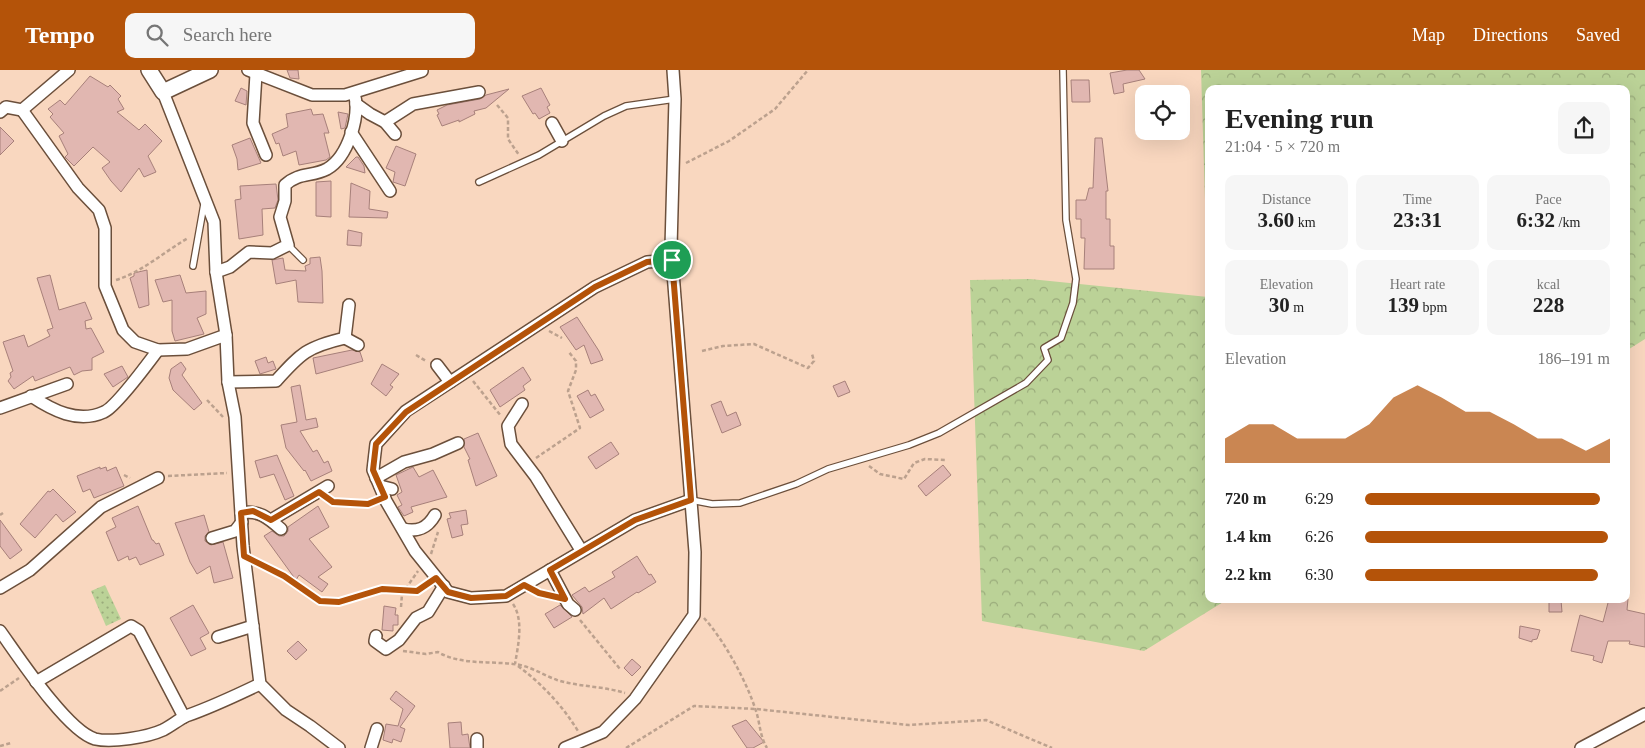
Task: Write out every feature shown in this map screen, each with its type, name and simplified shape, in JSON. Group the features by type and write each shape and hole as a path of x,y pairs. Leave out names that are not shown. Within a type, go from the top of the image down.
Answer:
{"street":[{"path":"22,110 69,70"},
{"path":"149,70 163,92 214,222 216,272 226,335 228,382 235,417 244,556 260,684 286,710 339,748"},
{"path":"163,92 210,70"},
{"path":"564,748 587,743 603,732 635,700 694,616 695,552 672,260 675,99 673,70"},
{"path":"266,155 253,123 252,72 312,95 355,98 422,71"},
{"path":"385,122 413,104 480,92"},
{"path":"355,98 370,114 385,122 395,134"},
{"path":"216,272 230,267 249,252 261,248 272,253 288,245 280,217 285,202 285,185 293,177 313,174 328,168 340,158 351,132 355,98"},
{"path":"0,112 6,107 22,110 78,188 99,210 105,228 105,286 111,306 123,330 135,342 158,350 187,349 226,335"},
{"path":"552,123 562,141"},
{"path":"351,132 390,191"},
{"path":"672,260 647,262 595,287 406,412 376,444 373,470 403,529 424,562 448,592 471,598 506,596 581,550 635,520 691,500"},
{"path":"345,338 349,305"},
{"path":"228,382 276,381 297,358 317,345 345,338 358,346"},
{"path":"31,396 64,414 83,416 105,412 158,350"},
{"path":"437,365 450,382"},
{"path":"0,408 67,384"},
{"path":"522,404 509,424 511,444 528,466 581,550"},
{"path":"383,487 404,462 433,454 458,443"},
{"path":"0,588 30,570 101,507 158,478"},
{"path":"271,520 284,507 323,489"},
{"path":"212,538 235,531 241,518 253,511 271,520 281,529"},
{"path":"403,529 415,532 430,524 435,515"},
{"path":"550,570 570,605"},
{"path":"376,636 374,641 386,649 399,640 416,618 428,612 440,582"},
{"path":"36,682 131,626 139,631 184,717"},
{"path":"218,637 253,626"},
{"path":"0,631 36,682 68,720 93,743 119,740 162,730 184,717 210,708 260,684"},
{"path":"1581,748 1645,714"},
{"path":"371,748 377,729"}],"lane":[{"path":"691,500 712,504 740,503 796,484 828,469 862,460 940,433 1026,383 1048,360 1044,348 1061,338 1073,302 1076,279 1066,220 1063,70"},
{"path":"478,182 524,162 604,116 626,106 675,99"},
{"path":"193,266 205,197"},
{"path":"288,245 303,260"}],"path":[{"path":"673,168 729,141 775,109 808,70"},
{"path":"497,105 508,118 508,139 524,162"},
{"path":"105,277 116,280 150,264 160,254 198,233"},
{"path":"702,351 723,346 754,344 808,368 814,361 812,354"},
{"path":"528,466 538,456 580,428 568,391 576,370 576,361 568,351"},
{"path":"467,372 509,424"},
{"path":"207,400 221,417 235,417"},
{"path":"862,460 880,474 904,479 914,462 925,459 946,460"},
{"path":"158,478 222,475 238,470"},
{"path":"323,489 333,502 368,504 383,487"},
{"path":"401,606 404,591 433,551 438,532"},
{"path":"244,556 284,576 320,601 339,602 382,589 417,591 440,582"},
{"path":"524,585 570,605 583,626 620,669"},
{"path":"506,596 517,610 518,617 519,639 515,664"},
{"path":"694,608 719,634 756,709 767,748"},
{"path":"391,645 404,651 426,654 438,652 446,656 476,662 515,664 568,683 613,689 635,700"},
{"path":"515,664 536,680 560,705 587,743"},
{"path":"0,690 18,680 27,669"},
{"path":"626,748 694,706 756,709 909,725 986,720 1052,748"},
{"path":"0,746 11,743"}],"green space":[{"path":"1201,70 1645,70 1645,339 1630,348 1630,85 1205,85 1205,200"},
{"path":"1030,279 1205,297 1205,603 1222,603 1144,651 982,621 970,280"},
{"path":"105,585 121,619 106,626 91,591"}],"building":[{"path":"287,70 298,70 299,79 290,78"},
{"path":"1139,70 1145,79 1123,84 1124,92 1114,94 1110,73"},
{"path":"90,76 108,87 110,85 121,96 118,99 124,109 117,112 139,130 145,124 162,141 148,156 156,172 144,177 139,168 121,192 102,168 110,162 93,147 74,166 65,157 68,154 59,136 64,133 50,117 53,114 48,109 60,100 65,105"},
{"path":"1071,80 1089,80 1090,102 1072,102"},
{"path":"241,88 247,91 246,105 235,101"},
{"path":"541,88 550,105 547,107 550,113 539,119 535,113 533,114 522,96"},
{"path":"509,89 486,108 474,111 475,114 459,122 459,120 442,126 437,115 439,114 437,110 447,105 480,99 486,95"},
{"path":"311,109 313,115 323,114 329,133 324,133 330,157 326,160 299,165 296,151 283,156 279,143 276,144 272,134 288,127 286,114"},
{"path":"338,112 348,114 345,128 341,129"},
{"path":"0,127 14,141 0,155"},
{"path":"250,138 261,163 238,170 237,159 232,145"},
{"path":"1095,138 1102,138 1108,191 1106,191 1106,219 1110,219 1110,246 1114,246 1114,269 1084,269 1085,238 1081,238 1081,219 1076,219 1076,200 1086,200 1089,188 1093,188"},
{"path":"396,146 416,154 405,186 393,182 395,172 386,168"},
{"path":"356,157 364,166 365,173 346,167"},
{"path":"331,181 331,217 316,216 316,182"},
{"path":"351,183 370,191 369,209 388,212 387,218 349,217"},
{"path":"276,184 278,200 275,208 262,209 263,235 239,239 235,200 241,199 240,186"},
{"path":"348,230 362,233 361,246 347,245"},
{"path":"320,257 323,303 298,302 296,280 276,284 272,260 283,258 285,270 306,271 305,266 310,264 310,258"},
{"path":"147,270 149,305 139,308 130,278 134,276 134,273"},
{"path":"50,275 59,310 85,302 92,319 85,321 86,329 91,328 104,352 92,358 92,370 82,371 74,375 70,367 35,381 33,376 14,389 8,381 11,377 10,373 13,371 3,342 24,335 28,347 50,336 47,330 53,328 37,278"},
{"path":"180,275 186,293 206,291 206,314 197,318 204,334 175,341 172,331 172,300 163,302 155,280"},
{"path":"577,317 603,360 591,364 584,345 576,350 560,327"},
{"path":"352,350 360,352 363,361 316,374 313,358"},
{"path":"266,357 268,363 273,361 276,369 260,374 255,361"},
{"path":"181,362 186,369 182,375 202,403 194,410 173,390 169,378 171,369"},
{"path":"382,364 399,374 390,385 393,387 386,396 371,384"},
{"path":"122,366 128,377 113,387 104,374"},
{"path":"523,367 531,380 523,386 525,390 500,407 490,390"},
{"path":"845,381 850,392 838,397 833,386"},
{"path":"300,385 306,420 316,418 318,427 300,431 313,452 317,450 324,463 328,461 332,471 311,481 305,470 286,448 281,425 297,422 291,387"},
{"path":"588,390 591,396 595,394 604,410 590,418 577,396"},
{"path":"721,401 727,416 736,412 741,425 722,433 711,405"},
{"path":"478,433 497,476 476,486 468,460 470,459 464,447 464,439"},
{"path":"611,442 619,454 596,469 588,457"},
{"path":"277,455 294,496 285,500 274,474 260,478 255,461"},
{"path":"943,465 951,475 926,496 918,486"},
{"path":"100,467 100,469 106,467 107,471 116,467 124,486 94,498 90,489 83,492 77,476"},
{"path":"413,467 419,477 433,470 447,497 411,507 413,512 404,516 398,507 402,505 397,495 402,492 396,475"},
{"path":"53,489 76,512 63,522 56,514 35,538 20,524 48,491 50,492"},
{"path":"138,506 152,540 156,544 159,543 164,555 140,565 136,557 129,560 128,556 118,561 106,532 116,527 112,518"},
{"path":"318,506 329,527 309,539 332,567 318,577 328,584 322,592 299,575 296,580 264,536 272,531 279,536 284,536 288,531 288,527"},
{"path":"466,510 468,524 461,525 463,535 452,538 447,519 451,518 449,513"},
{"path":"204,515 209,532 205,536 205,541 211,545 223,542 233,578 214,583 210,566 197,574 190,562 175,523"},
{"path":"0,520 22,550 10,559 0,546"},
{"path":"637,556 649,575 651,574 656,582 611,609 604,598 583,614 582,607 572,595 585,587 589,592 615,577 612,572"},
{"path":"1549,603 1561,603 1562,612 1549,612"},
{"path":"1608,603 1628,603 1627,610 1645,614 1645,647 1629,644 1630,641 1608,641 1602,663 1593,660 1594,656 1571,651 1580,615 1603,622"},
{"path":"193,605 209,633 200,638 206,649 191,656 170,618"},
{"path":"560,605 572,617 554,628 545,614"},
{"path":"384,606 396,608 395,615 398,615 398,625 393,625 393,631 382,630"},
{"path":"1520,626 1540,630 1537,639 1532,640 1532,642 1519,638"},
{"path":"298,641 307,650 296,660 287,651"},
{"path":"632,659 641,667 632,676 624,668"},
{"path":"396,691 415,706 400,727 405,729 401,742 393,739 392,743 383,740 386,724 398,726 403,709 390,699"},
{"path":"746,720 764,742 753,748 747,748 732,726"},
{"path":"461,722 462,735 468,734 470,748 450,748 448,723"}],"route":[{"path":"672,260 691,500 635,520 581,550 550,570 565,599 539,593 524,585 506,596 471,598 448,592 436,578 417,591 382,589 361,597 339,602 320,601 308,595 284,576 244,556 241,513 253,511 271,520 319,492 333,502 368,504 385,497 373,470 376,444 388,429 406,412 595,287 647,262 672,260"}]}
